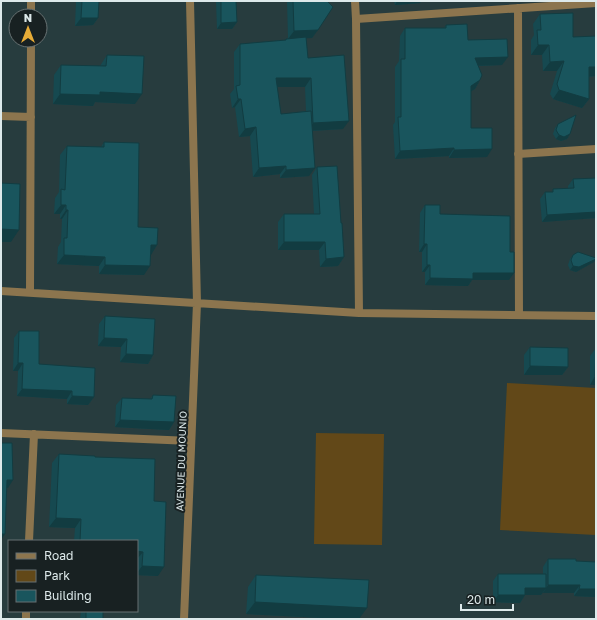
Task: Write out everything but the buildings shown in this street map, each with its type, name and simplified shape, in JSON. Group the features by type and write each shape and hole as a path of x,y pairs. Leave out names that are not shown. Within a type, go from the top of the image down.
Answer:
{"street":[{"name":"AVENUE DU MOUNIO","path":"184,619 197,303 190,1"},
{"path":"355,1 359,313"},
{"path":"356,19 596,3"},
{"path":"518,8 519,315"},
{"path":"30,292 31,48"},
{"path":"1,116 31,117"},
{"path":"518,154 596,149"},
{"path":"1,291 359,313 596,316"},
{"path":"1,433 191,441"},
{"path":"29,540 34,434"}],"green space":[{"path":"507,383 596,388 596,535 500,530"},
{"path":"316,433 384,434 382,545 314,544"}]}
